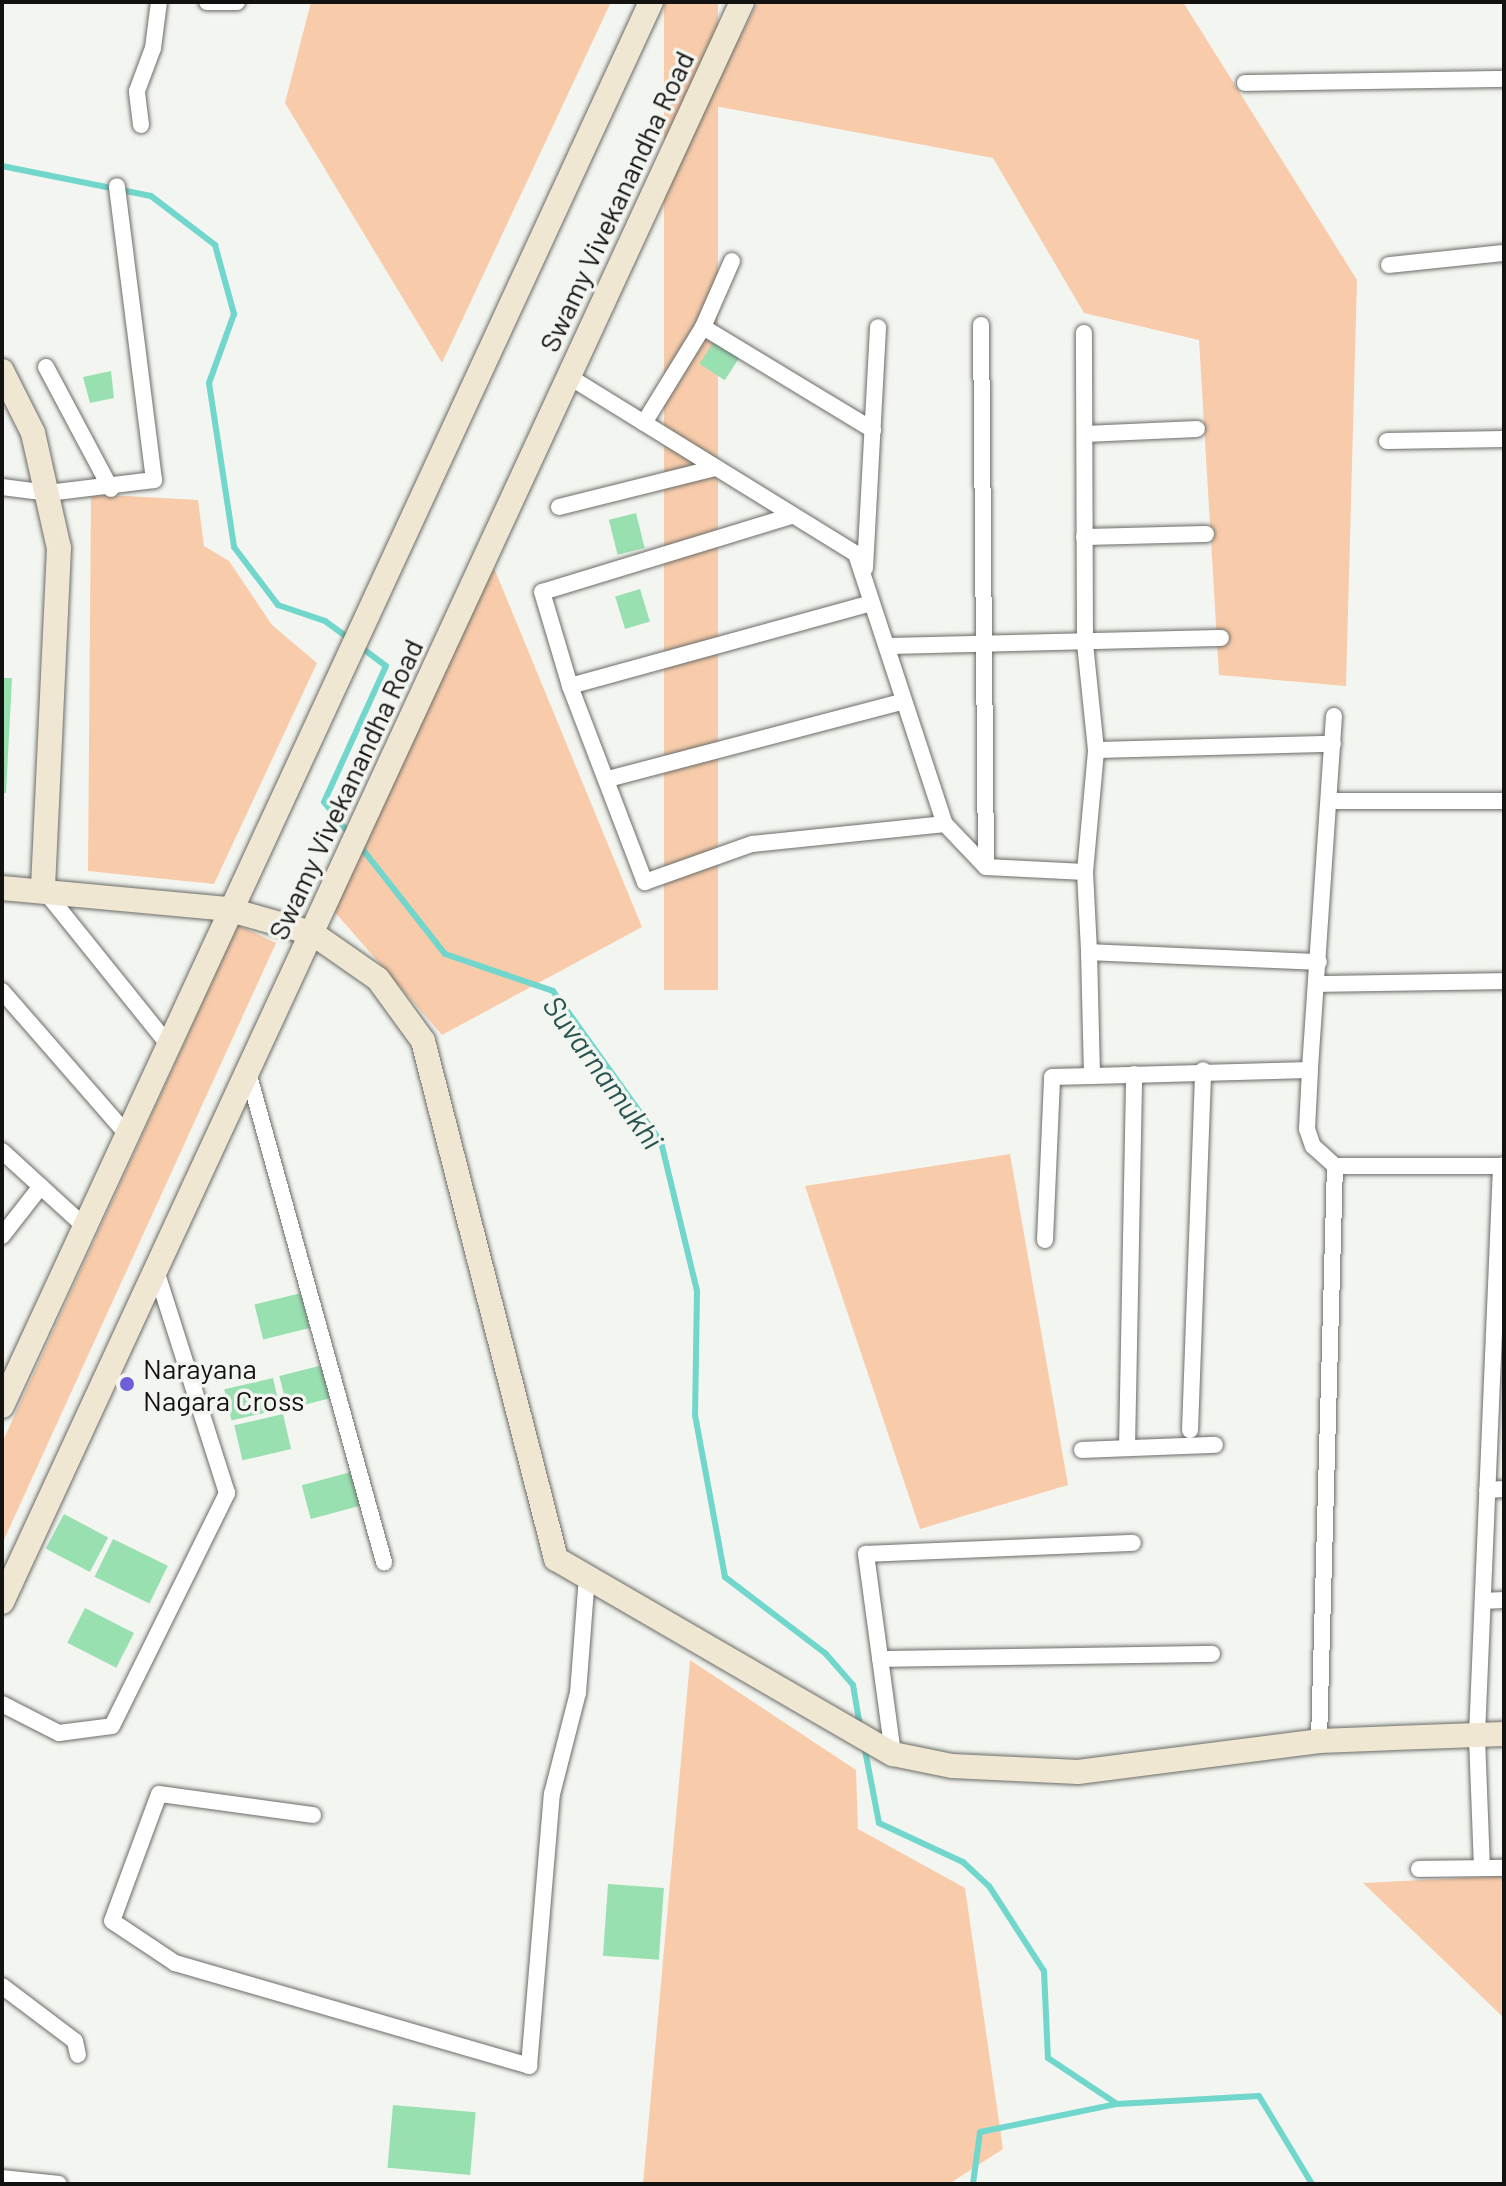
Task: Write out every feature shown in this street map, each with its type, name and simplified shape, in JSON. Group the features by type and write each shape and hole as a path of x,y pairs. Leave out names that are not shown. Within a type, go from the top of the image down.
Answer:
{"main road":[{"name":"Swamy Vivekanandha Road","path":"2,1406 227,909 651,2"},
{"name":"Swamy Vivekanandha Road","path":"2,1602 742,2"},
{"path":"2,373 33,433 59,548 43,889"},
{"path":"2,888 43,889 227,909 312,933 378,979 423,1041 556,1559 892,1753 952,1766 1078,1772 1319,1741 1504,1734"}],"street":[{"path":"141,125 137,91 153,48 159,2"},
{"path":"207,2 237,2"},
{"path":"1245,83 1504,79"},
{"path":"2,487 48,493 111,489 145,485 156,472 117,186"},
{"path":"1389,265 1504,253"},
{"path":"644,423 703,327 732,261"},
{"path":"981,325 986,867"},
{"path":"703,327 873,430"},
{"path":"864,578 878,327"},
{"path":"1084,333 1085,644 1096,750 1085,872 1092,1076"},
{"path":"46,367 111,489"},
{"path":"568,376 856,554 868,604 887,646 902,702 945,824 986,867 1085,872"},
{"path":"1085,434 1197,429"},
{"path":"1387,441 1504,439"},
{"path":"559,507 716,468"},
{"path":"791,516 542,592 570,686 645,882 752,844 945,824"},
{"path":"1084,537 1206,534"},
{"path":"570,686 868,604"},
{"path":"887,646 1085,644 1221,638"},
{"path":"608,779 902,702"},
{"path":"1334,716 1307,1129 1313,1146 1335,1166 1503,1166 1496,1489 1483,1601 1477,1735 1482,1868"},
{"path":"1096,750 1333,744"},
{"path":"1330,801 1504,801"},
{"path":"43,889 167,1043"},
{"path":"1089,952 1319,962"},
{"path":"1318,984 1504,981"},
{"path":"2,991 126,1133"},
{"path":"1045,1240 1052,1077 1203,1070 1310,1070"},
{"path":"1190,1430 1203,1070"},
{"path":"248,1072 384,1562"},
{"path":"1127,1448 1134,1074"},
{"path":"2,1151 84,1226"},
{"path":"1319,1741 1335,1166"},
{"path":"2,1236 41,1186"},
{"path":"2,1704 59,1733 112,1726 227,1493 156,1271"},
{"path":"1082,1450 1215,1445"},
{"path":"892,1753 866,1554 1133,1543"},
{"path":"313,1815 159,1794 112,1921 175,1963 529,2066 552,1794 578,1693 587,1577"},
{"path":"1483,1601 1504,1600"},
{"path":"880,1659 1212,1654"},
{"path":"1419,1869 1504,1868"},
{"path":"2,1986 75,2041 78,2055"},
{"path":"2,2178 59,2184"}],"shaded area":[{"path":"311,2 611,2 442,363 285,103"},
{"path":"664,2 718,2 718,990 664,990"},
{"path":"758,2 1183,2 1357,280 1346,686 1219,675 1199,340 1084,313 993,158 704,104"},
{"path":"91,494 198,500 204,546 229,561 272,625 317,663 214,884 88,871"},
{"path":"494,568 642,927 442,1035 333,910"},
{"path":"238,925 276,943 2,1544 2,1443"},
{"path":"1010,1154 1068,1485 920,1529 805,1186"},
{"path":"690,1660 856,1770 858,1829 965,1888 1003,2149 949,2184 643,2184"},
{"path":"1504,1876 1504,2018 1363,1883"}],"building":[{"path":"717,337 742,353 725,380 700,364"},
{"path":"111,371 114,398 90,403 83,377"},
{"path":"636,513 645,548 618,555 609,520"},
{"path":"640,589 650,622 625,629 615,597"},
{"path":"2,678 12,678 6,793 2,793"},
{"path":"301,1293 310,1328 263,1340 254,1305"},
{"path":"323,1365 331,1398 288,1409 279,1376"},
{"path":"273,1378 280,1409 231,1420 224,1389"},
{"path":"283,1414 291,1449 242,1460 234,1425"},
{"path":"351,1472 360,1506 311,1519 302,1485"},
{"path":"64,1514 108,1537 90,1572 46,1548"},
{"path":"113,1539 168,1566 149,1603 95,1577"},
{"path":"85,1608 134,1633 116,1668 67,1643"},
{"path":"608,1884 664,1888 659,1960 603,1956"},
{"path":"393,2105 476,2112 470,2175 388,2168"}],"waterway":[{"name":"Suvarnamukhi","path":"2,166 151,196 215,245 234,314 209,383 234,547 278,605 325,621 350,639"},
{"name":"Suvarnamukhi","path":"350,835 324,802 386,666 359,646"},
{"name":"Suvarnamukhi","path":"360,846 445,954 553,991 661,1142 697,1291 695,1415 725,1577 826,1654 853,1685 860,1726"},
{"name":"Suvarnamukhi","path":"864,1745 879,1823 963,1862 989,1886 1044,1971 1048,2058 1117,2104 1259,2096 1312,2184"},
{"path":"973,2184 980,2132 1117,2104"}],"place":[{"name":"Narayana Nagara Cross","path":"127,1384"}]}
